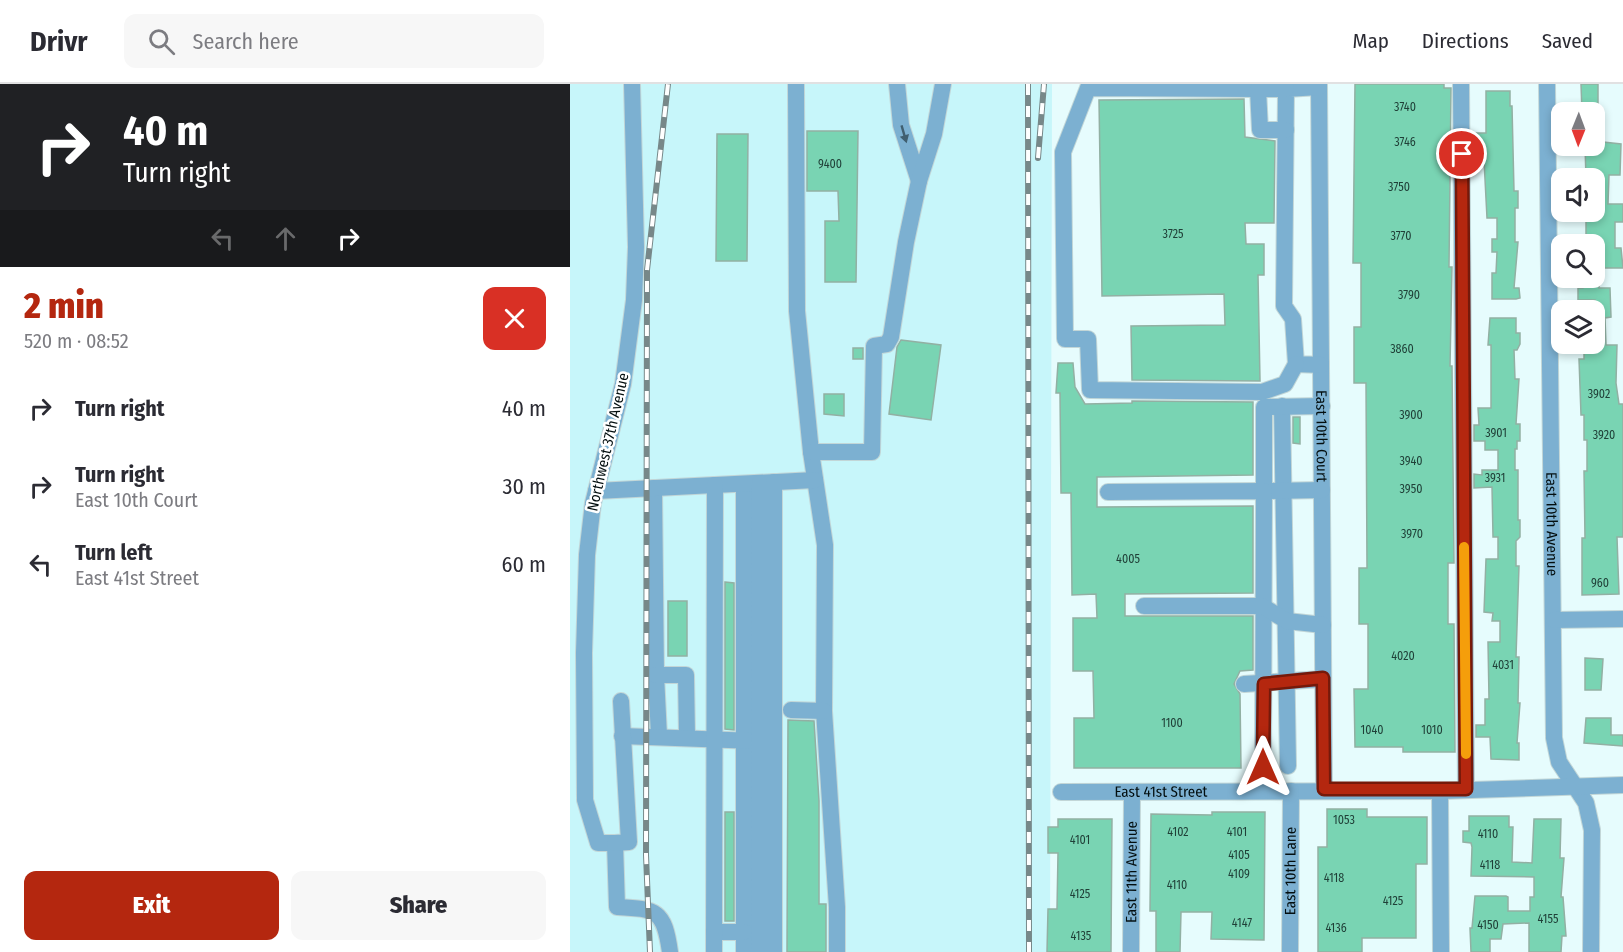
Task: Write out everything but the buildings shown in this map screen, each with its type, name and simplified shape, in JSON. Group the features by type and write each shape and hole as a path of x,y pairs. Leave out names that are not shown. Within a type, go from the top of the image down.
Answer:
{"street":[{"name":"Northwest 37th Avenue","path":"615,843 598,843 577,800 588,537 596,491 619,405 634,300 636,247 632,84"},
{"path":"796,84 797,311 811,452 825,551 824,711 837,952"},
{"path":"897,84 901,125 919,181"},
{"path":"811,452 872,452 873,346 883,346 891,340 904,253 919,181 934,134 943,84"},
{"path":"1461,84 1466,789"},
{"name":"East 10th Avenue","path":"1548,84 1554,738 1559,762 1586,803 1592,830 1591,952"},
{"path":"1286,89 1284,306 1293,319 1296,364 1285,384 1262,392 1090,390 1088,339 1065,339 1063,152 1088,88 1286,89 1319,86"},
{"name":"East 10th Court","path":"1319,86 1324,789"},
{"path":"1258,89 1260,130 1286,130"},
{"path":"1296,364 1321,365"},
{"path":"1282,406 1288,766"},
{"path":"1263,767 1264,407 1322,406"},
{"path":"596,491 815,480"},
{"path":"744,952 760,483"},
{"path":"760,483 774,952"},
{"path":"714,952 716,485"},
{"path":"654,488 659,736"},
{"path":"1108,492 1322,490"},
{"path":"1144,606 1262,606 1287,621 1323,626"},
{"path":"1554,620 1623,619"},
{"path":"656,675 686,675 687,737"},
{"path":"1244,684 1323,678"},
{"path":"621,701 623,767 627,772 629,842 615,843 617,907 647,909 657,913 667,930 670,952"},
{"path":"791,710 824,711"},
{"path":"622,736 752,741"},
{"path":"752,741 759,952"},
{"name":"East 41st Street","path":"1061,792 1440,790 1623,784"},
{"path":"1440,790 1440,952"},
{"name":"East 10th Lane","path":"1290,952 1291,791"},
{"name":"East 11th Avenue","path":"1131,952 1132,793"},
{"path":"714,932 744,932"}],"shaded area":[{"path":"570,84 1052,84 1050,952 570,952"}],"railway":[{"path":"650,952 646,855 647,270 668,84"},
{"path":"1028,84 1029,952"},
{"path":"1038,158 1044,84"}],"slow traffic":[{"path":"1464,547 1466,754"}],"route":[{"path":"1263,767 1264,684 1323,678 1324,789 1466,789 1462,154"}]}
